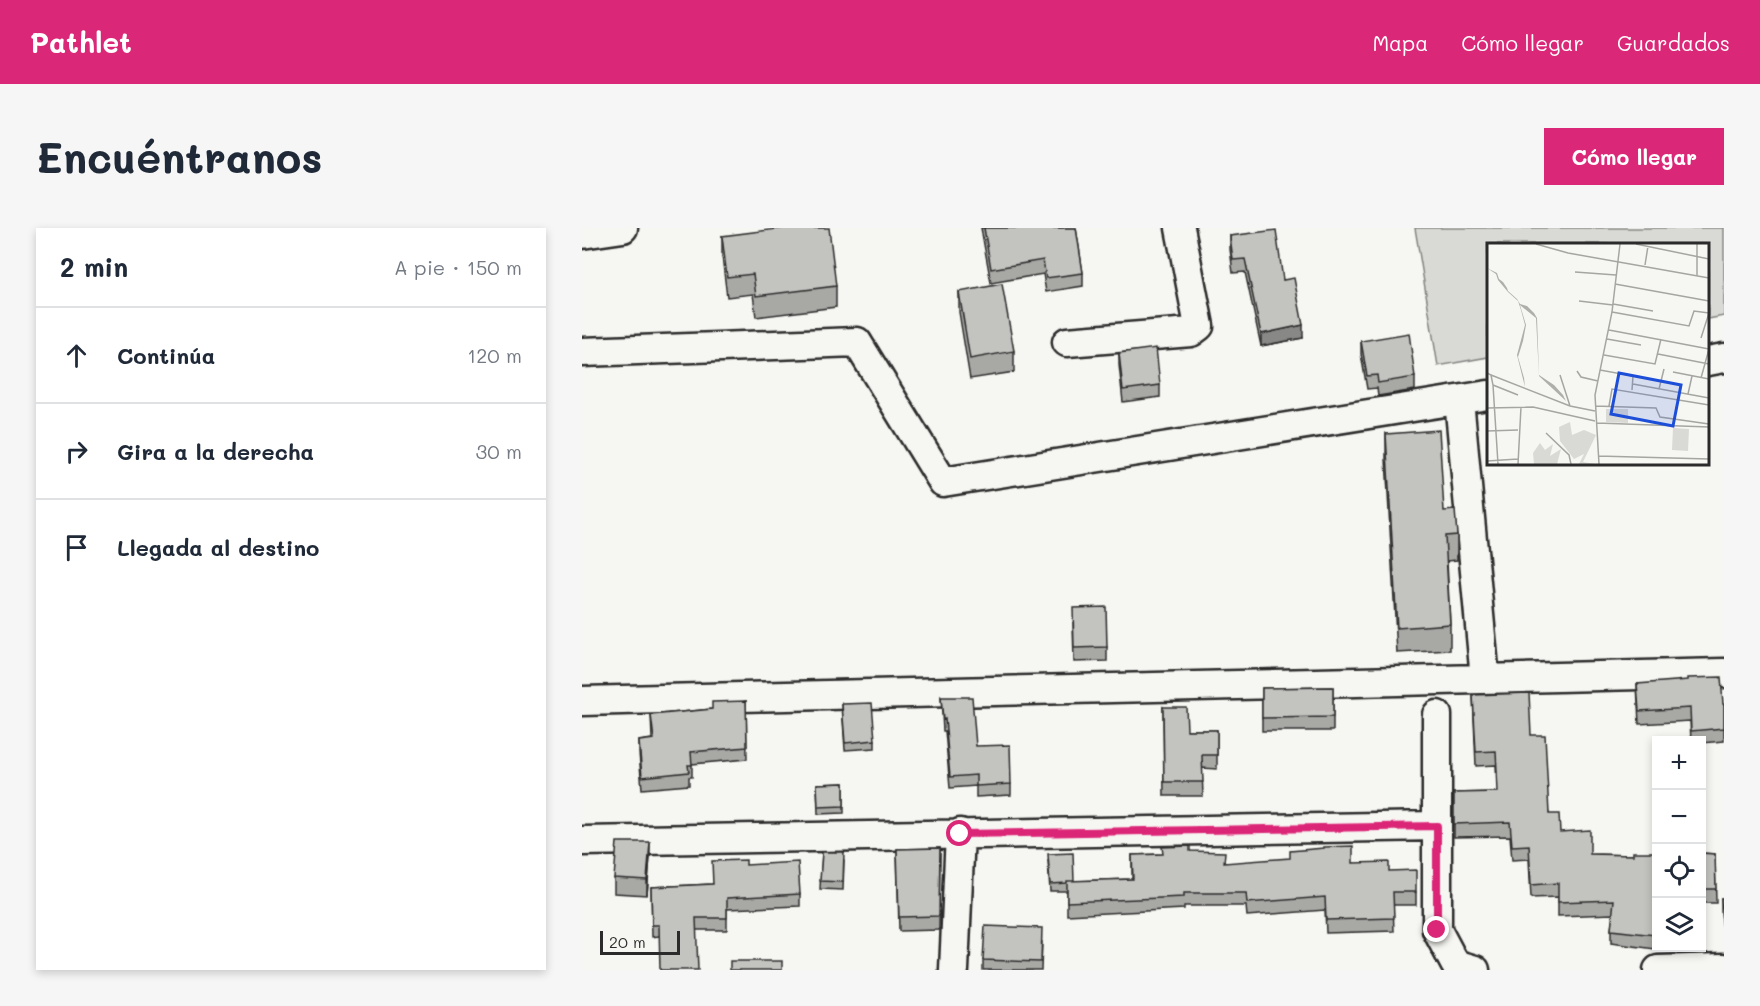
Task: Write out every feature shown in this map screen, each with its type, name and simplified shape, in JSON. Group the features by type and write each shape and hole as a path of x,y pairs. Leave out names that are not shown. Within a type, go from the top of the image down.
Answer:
{"street":[{"path":"582,234 623,228"},
{"path":"1067,342 1191,332 1199,326 1180,228"},
{"path":"582,352 857,342 943,482 1487,395"},
{"path":"1709,361 1724,358"},
{"path":"1459,400 1485,679"},
{"path":"582,701 1724,673"},
{"path":"1437,715 1437,930 1455,964 1475,970"},
{"path":"582,841 1437,826"},
{"path":"954,970 960,834"},
{"path":"1658,970 1724,968"}],"shaded area":[{"path":"1415,228 1724,228 1724,316 1709,319 1709,243 1487,243 1487,357 1438,366"}],"building":[{"path":"785,228 829,228 836,286 756,296 753,274 727,277 722,236"},
{"path":"984,228 1076,228 1083,273 1046,278 1043,260 991,269"},
{"path":"1276,230 1283,280 1294,278 1303,325 1261,334 1245,259 1233,260 1230,236"},
{"path":"1002,284 1014,351 970,359 959,292"},
{"path":"1409,333 1415,377 1378,383 1377,375 1367,376 1361,341"},
{"path":"1156,348 1160,385 1123,390 1119,353"},
{"path":"1439,430 1444,511 1455,510 1457,535 1445,536 1450,624 1397,628 1386,434"},
{"path":"1106,607 1107,647 1074,648 1073,608"},
{"path":"1721,677 1724,728 1691,731 1690,708 1639,711 1637,684"},
{"path":"1333,687 1333,717 1262,718 1262,688"},
{"path":"1529,693 1531,735 1545,735 1549,814 1559,814 1560,832 1590,830 1590,854 1633,855 1633,852 1652,852 1652,935 1611,930 1614,900 1558,902 1558,883 1531,885 1529,845 1512,846 1510,822 1454,824 1454,793 1498,792 1496,751 1476,752 1473,695"},
{"path":"941,697 972,697 976,746 1010,745 1011,784 976,786 976,775 950,777"},
{"path":"746,701 747,747 691,752 692,765 688,765 689,772 642,777 639,741 654,739 651,715 712,709 712,702"},
{"path":"872,703 875,740 845,743 842,704"},
{"path":"1163,707 1186,707 1187,730 1217,730 1217,755 1202,755 1203,782 1164,782"},
{"path":"844,783 844,806 818,807 817,784"},
{"path":"617,842 650,842 647,880 614,878"},
{"path":"1190,846 1190,851 1225,852 1224,863 1290,858 1290,851 1353,846 1353,863 1389,862 1389,871 1416,870 1416,892 1393,892 1394,918 1326,920 1325,897 1247,903 1246,893 1184,893 1184,897 1067,902 1067,881 1133,879 1132,855 1163,854 1162,847"},
{"path":"940,848 939,916 899,917 897,849"},
{"path":"822,852 844,852 843,882 820,881"},
{"path":"1073,853 1074,881 1050,884 1048,854"},
{"path":"1706,853 1715,854 1716,889 1706,889"},
{"path":"746,860 746,865 798,862 800,894 727,898 727,918 696,918 698,970 660,970 659,925 652,925 651,887 713,884 712,861"},
{"path":"1721,898 1724,898 1724,925"},
{"path":"985,926 1042,928 1041,962 983,960"},
{"path":"730,961 782,961 782,970 730,970"}],"route":[{"path":"960,834 1437,826 1437,930"}]}
